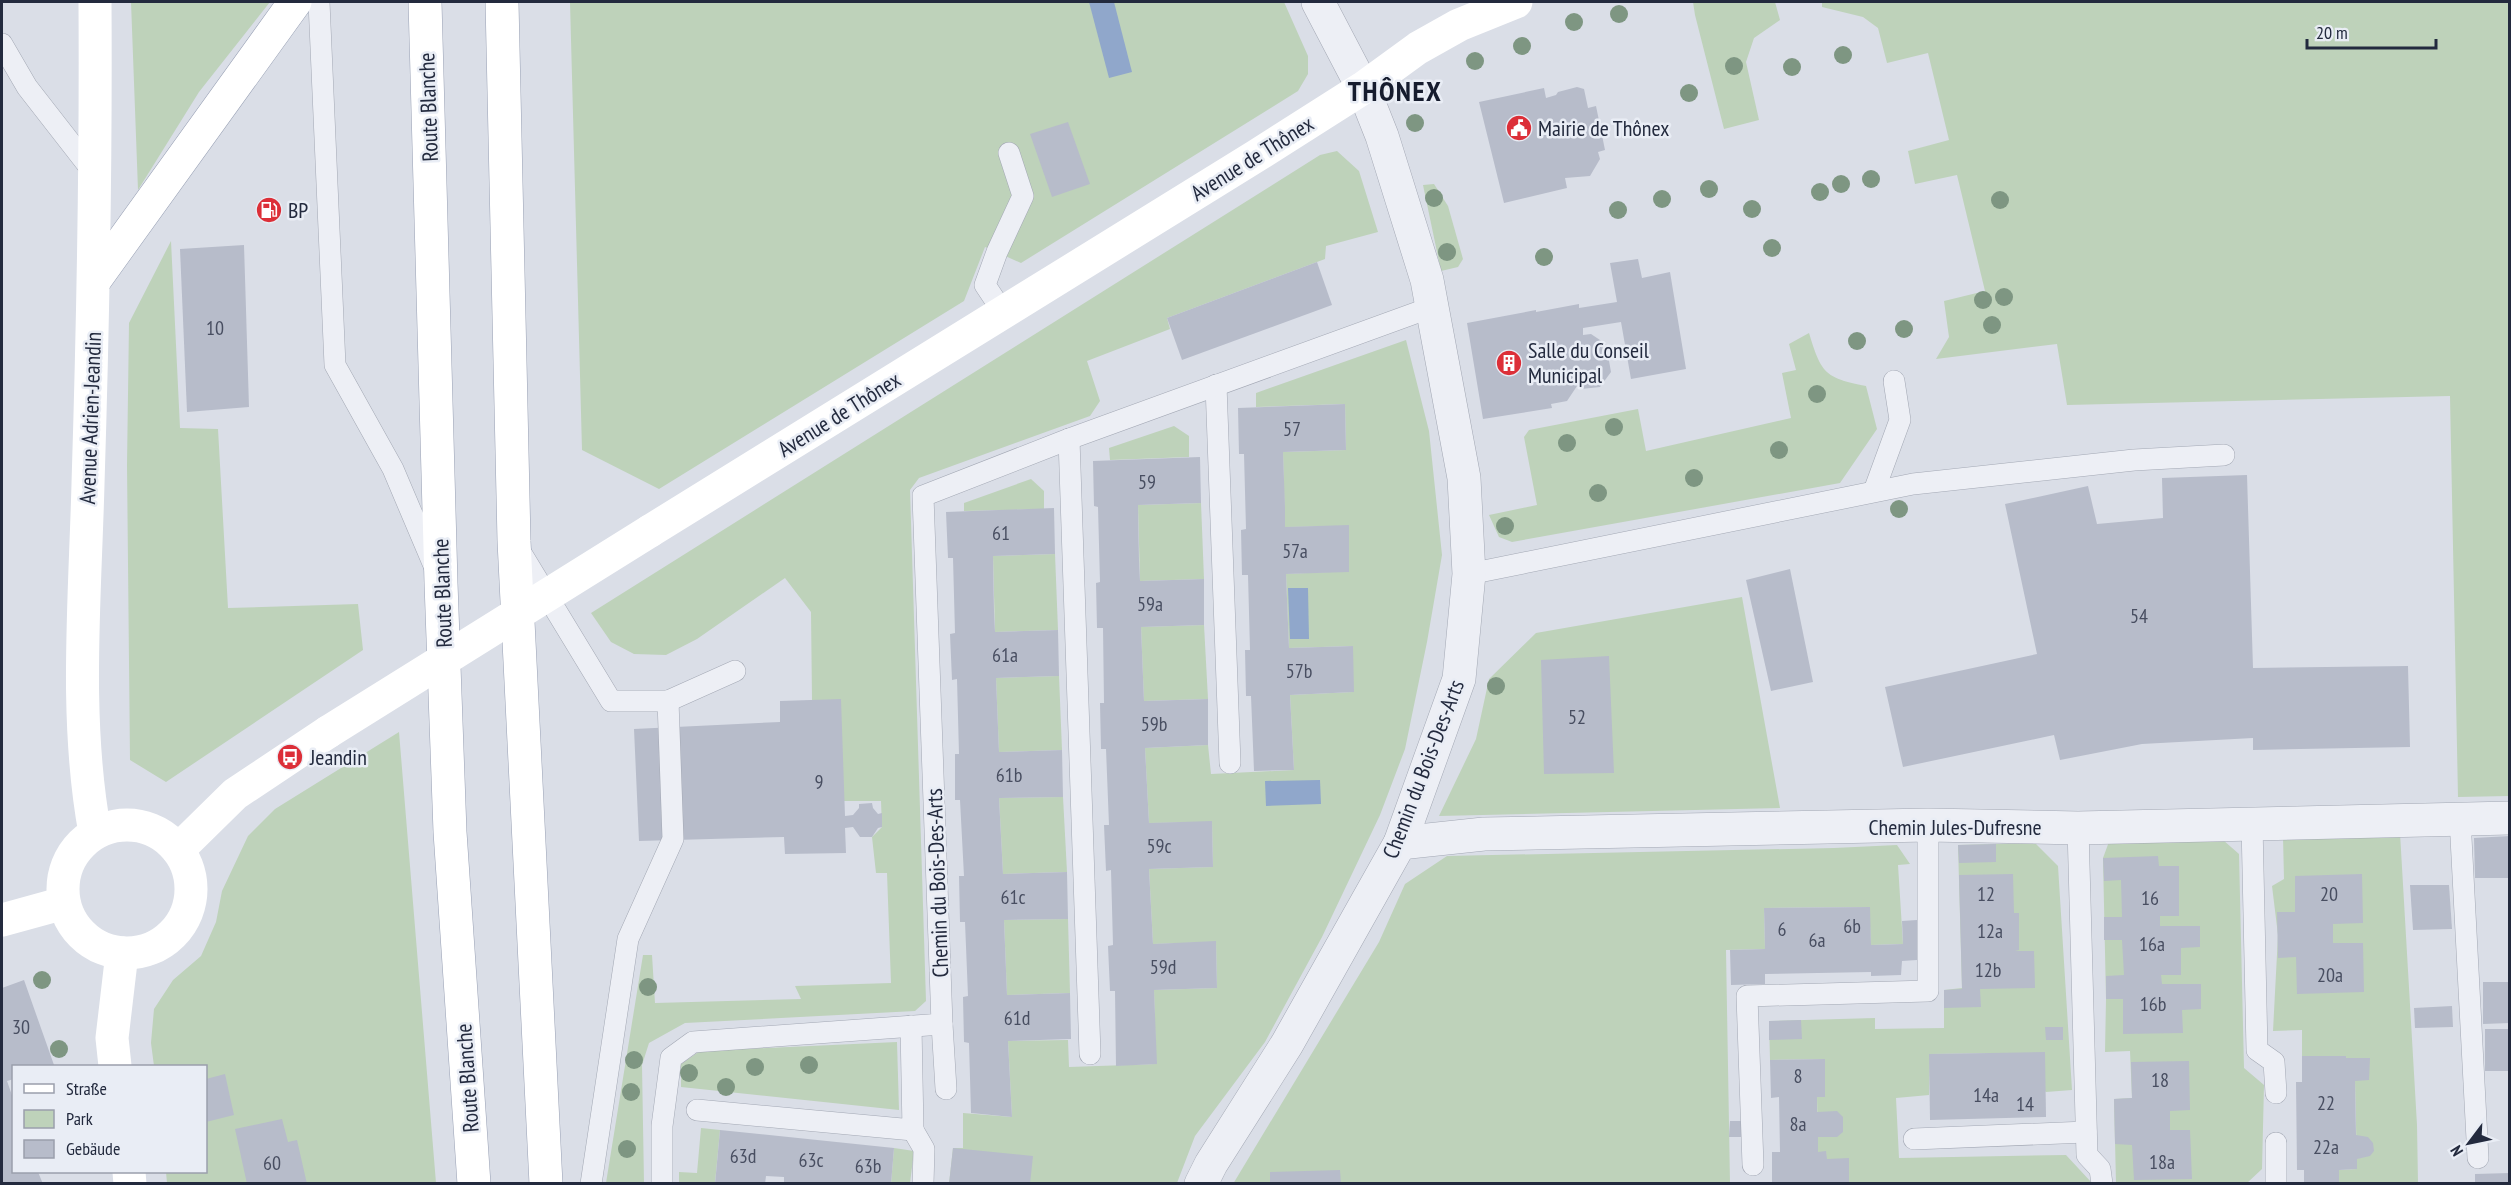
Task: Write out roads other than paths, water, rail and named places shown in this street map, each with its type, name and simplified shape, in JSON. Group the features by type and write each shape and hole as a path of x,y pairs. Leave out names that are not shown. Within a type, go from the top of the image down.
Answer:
{"main road":[{"name":"Avenue Adrien-Jeandin","path":"94,833 88,796 83,703 94,281 95,2"},
{"path":"94,281 295,2"},
{"name":"Route Blanche","path":"425,2 450,832 474,1184"},
{"path":"502,2 514,541 546,1184"},
{"name":"Avenue de Thônex","path":"178,850 235,794 328,732 1363,88 1436,36 1516,2"},
{"path":"130,825 148,828 165,837 178,850 188,868 192,889 188,910 178,928 162,943 143,951 122,953 102,949 85,938 72,922 64,903 63,883 68,863 79,846 94,833 112,826 130,825"},
{"path":"2,920 64,903"},
{"path":"115,1065 112,1038 122,953"}],"street":[{"name":"Chemin du Bois-Des-Arts","path":"1201,1184 1211,1164 1287,1044 1400,843 1459,679 1469,574 1464,478 1436,298 1382,136 1363,88 1318,2"},
{"name":"Chemin Jules-Dufresne","path":"1400,843 1484,834 1928,825 2078,828 2510,818"}],"lane":[{"path":"319,2 335,365 393,469 441,582"},
{"path":"2,44 27,87 94,173"},
{"path":"1003,312 985,285 997,252 1023,196 1009,153"},
{"name":"Chemin du Bois-Des-Arts","path":"942,1024 923,496 1216,385 1436,298"},
{"path":"1874,491 1900,420 1894,381"},
{"path":"1216,385 1230,763"},
{"path":"1069,439 1090,1054"},
{"path":"1469,574 1913,484 2134,460 2224,455"},
{"path":"514,541 611,701 668,700 735,671"},
{"path":"591,1184 628,939 673,838 668,700"},
{"path":"2460,819 2478,1158"},
{"path":"2252,824 2257,1050 2274,1062 2276,1093"},
{"path":"1753,1165 1747,996 1929,991 1928,825"},
{"path":"2078,828 2087,1155 2100,1169 2102,1184"},
{"path":"662,1184 662,1126 671,1058 693,1042 942,1024 946,1089"},
{"path":"911,1026 913,1130 924,1149 923,1184"},
{"path":"697,1110 913,1130"},
{"path":"1914,1139 2086,1132"},
{"path":"2276,1143 2276,1184"}],"water":[{"path":"1089,2 1114,2 1132,72 1109,78"},
{"path":"1288,588 1308,588 1309,639 1290,639"},
{"path":"1320,780 1321,804 1266,806 1265,781"}],"place":[{"name":"Mairie de Thônex","path":"1519,128"},
{"name":"BP","path":"269,210"},
{"name":"Salle du Conseil Municipal","path":"1509,363"},
{"name":"Jeandin","path":"290,757"}],"district":[{"name":"THÔNEX","path":"1395,91"}]}
